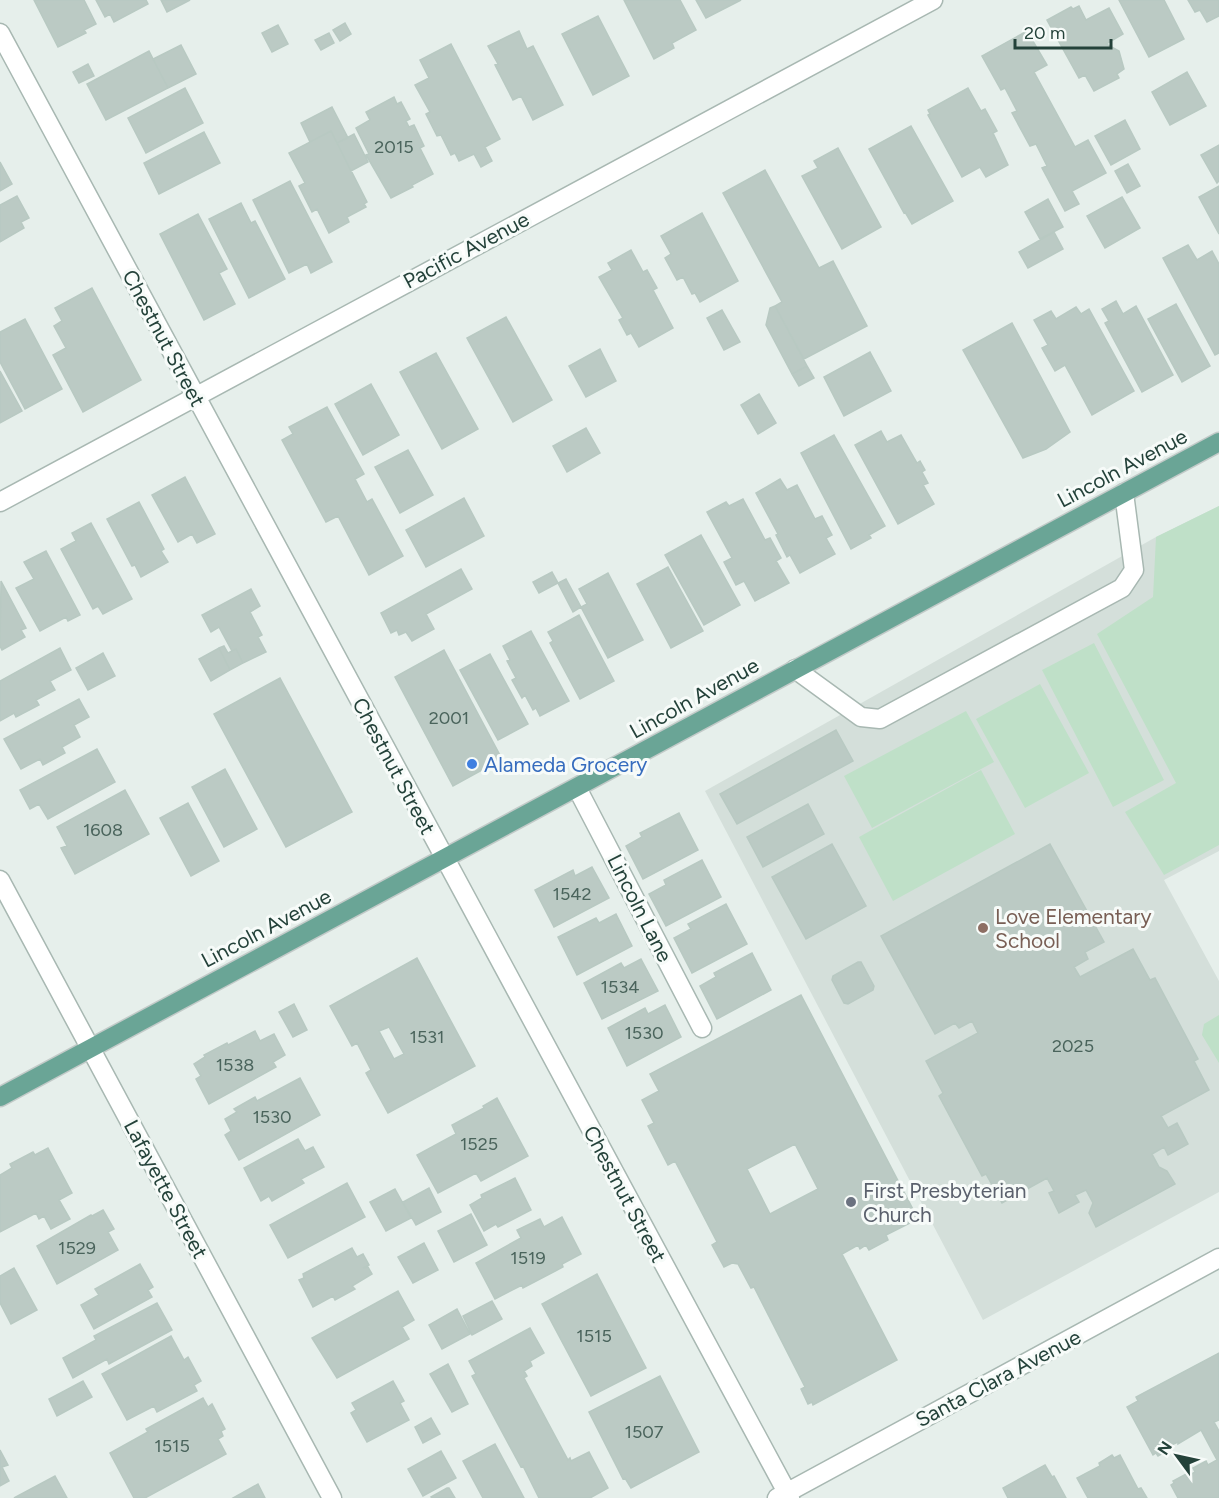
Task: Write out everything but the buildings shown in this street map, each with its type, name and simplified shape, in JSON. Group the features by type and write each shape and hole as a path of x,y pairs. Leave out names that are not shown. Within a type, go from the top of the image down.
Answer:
{"main road":[{"name":"Lincoln Avenue","path":"0,1097 1219,442"}],"street":[{"name":"Pacific Avenue","path":"0,502 933,0"},
{"name":"Chestnut Street","path":"0,33 785,1496"},
{"path":"795,669 861,717 880,718 890,713 1122,588 1134,570 1124,493"},
{"name":"Lincoln Lane","path":"578,788 702,1028"},
{"name":"Lafayette Street","path":"0,880 332,1498"},
{"name":"Santa Clara Avenue","path":"785,1496 1219,1258"}],"shaded area":[{"name":"Love Elementary School","path":"1219,506 1219,851 1164,880 1219,981 1219,1192 983,1320 705,791 1156,537"}],"green space":[{"path":"1219,506 1219,845 1164,875 1125,812 1176,783 1097,634 1153,597 1156,537"},
{"path":"1094,643 1164,780 1113,807 1042,670"},
{"path":"1040,684 1089,773 1025,808 976,719"},
{"path":"966,711 994,762 872,828 844,776"},
{"path":"981,770 1015,834 893,901 859,837"},
{"path":"1219,1015 1219,1063 1202,1035 1204,1024"}],"place":[{"name":"Alameda Grocery","path":"472,764"},
{"name":"Love Elementary School","path":"983,928"},
{"name":"First Presbyterian Church","path":"851,1202"}]}
